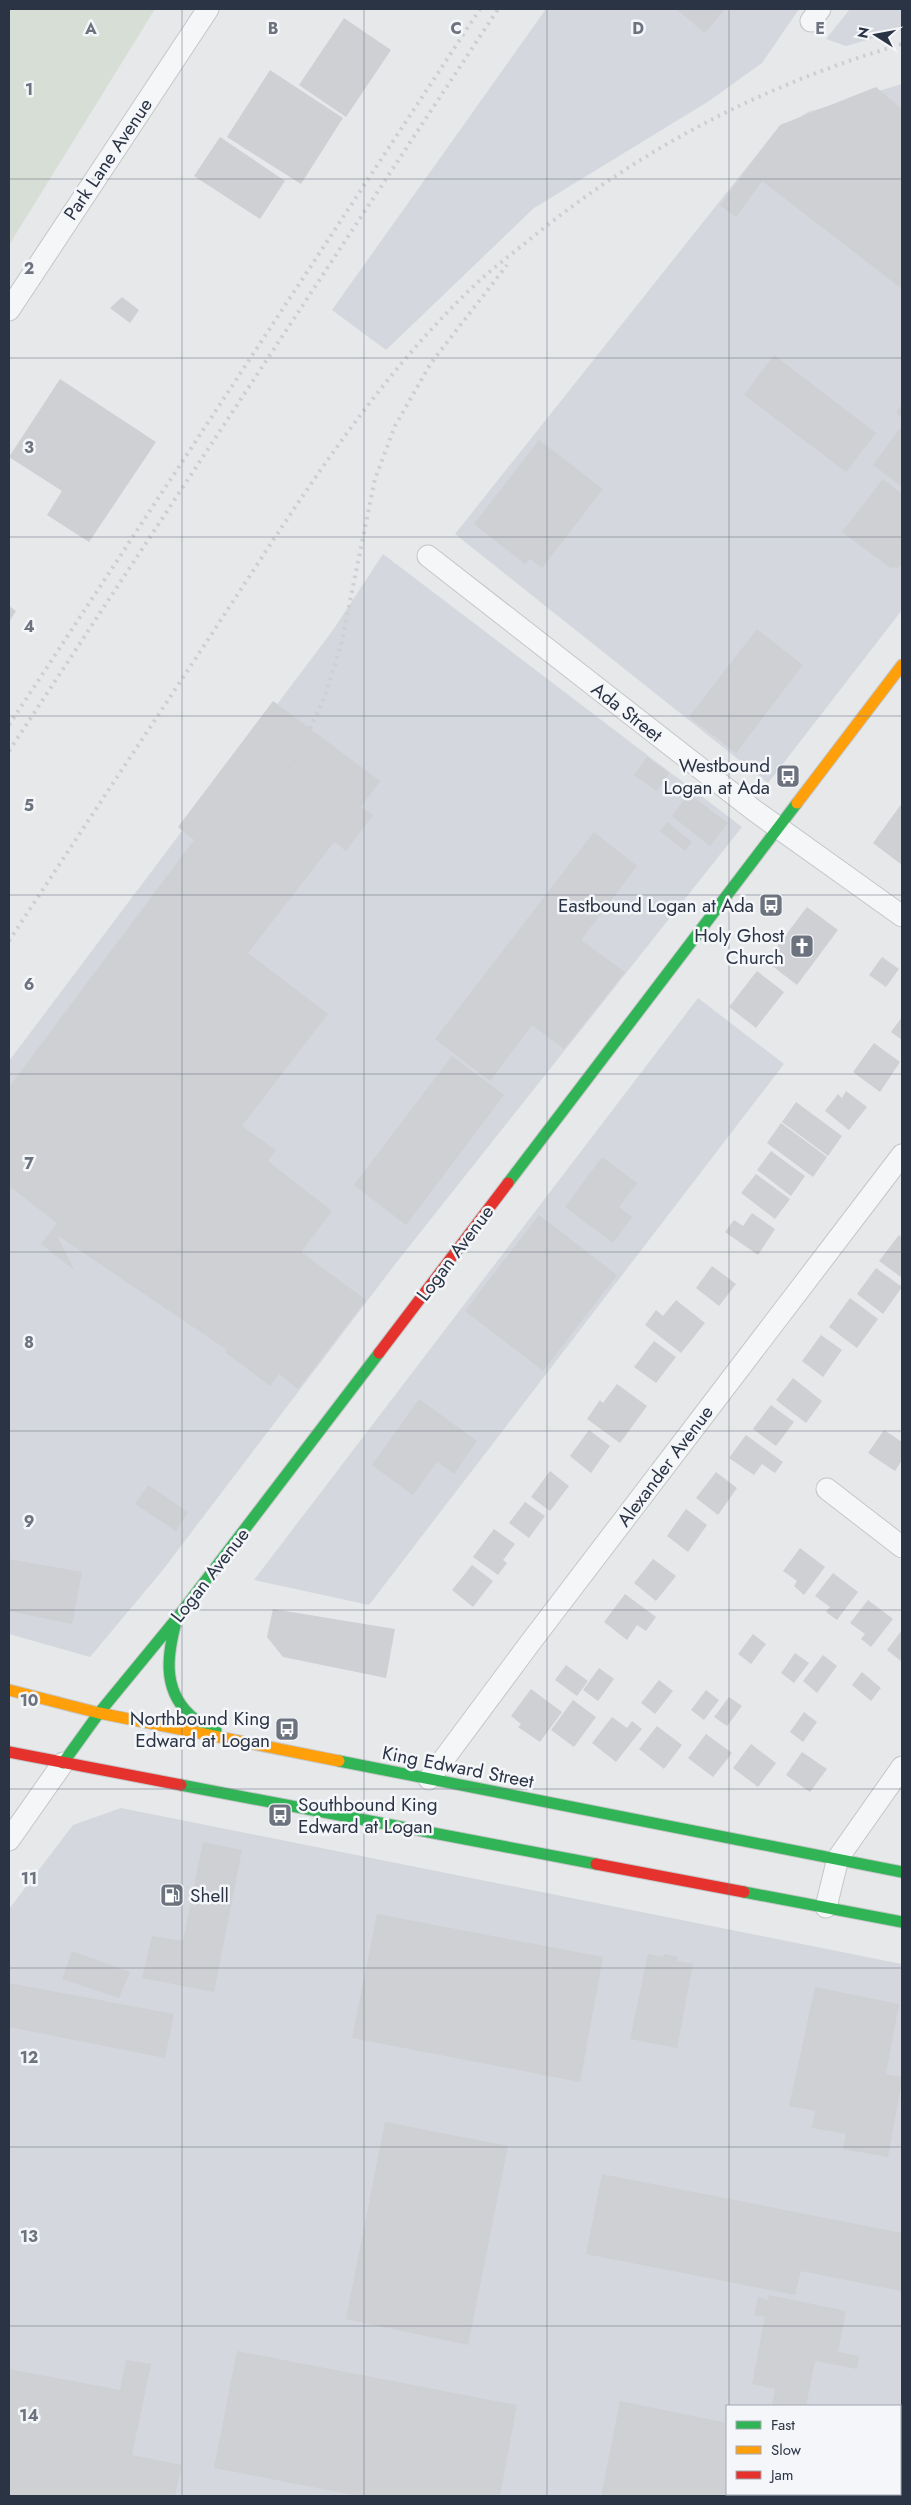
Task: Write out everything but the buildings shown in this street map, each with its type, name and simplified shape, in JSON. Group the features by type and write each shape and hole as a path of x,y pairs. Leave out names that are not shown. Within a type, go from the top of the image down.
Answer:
{"main road":[{"name":"Logan Avenue","path":"63,1763 99,1713 177,1618 902,665"},
{"path":"177,1618 168,1650 168,1671 174,1694 189,1715 238,1741"},
{"name":"King Edward Street","path":"9,1690 99,1713 902,1872"},
{"path":"9,1752 902,1922"}],"street":[{"name":"Park Lane Avenue","path":"9,310 208,9"},
{"name":"Ada Street","path":"428,556 778,828 902,916"},
{"name":"Alexander Avenue","path":"429,1779 530,1643 902,1155"},
{"path":"828,1489 902,1548"},
{"name":"Logan Avenue","path":"9,1840 63,1763"},
{"path":"826,1907 838,1858 902,1767"}],"shaded area":[{"path":"9,9 155,9 9,245"},
{"path":"546,9 799,9 762,63 709,101 534,208 386,350 332,310"},
{"path":"850,9 902,9 902,30 846,46 826,39"},
{"path":"902,84 902,610 768,783 455,534 774,133 808,112"},
{"path":"383,554 742,827 396,1263 162,1571 90,1657 9,1634 9,1061 333,630"},
{"path":"698,998 784,1064 369,1605 254,1580"},
{"path":"121,1808 902,1964 902,2496 9,2496 9,1909 73,1825"}],"railway":[{"path":"9,725 480,9"},
{"path":"9,751 498,9"},
{"path":"9,941 316,476 376,395 442,318 490,271 571,207 615,176 660,148 752,100 851,60 902,44"},
{"path":"257,819 301,748 324,699 341,645 375,479 395,426 431,363 507,265"}],"traffic: fast":[{"path":"508,1183 797,803"},
{"path":"63,1763 99,1713 177,1618 379,1353"},
{"path":"177,1618 169,1656 169,1668 174,1692 180,1703 192,1716 216,1730"},
{"path":"339,1761 902,1872"},
{"path":"181,1785 596,1864"},
{"path":"744,1892 902,1922"}],"traffic: slow":[{"path":"797,803 902,665"},
{"path":"9,1690 99,1713 339,1761"}],"traffic: jam":[{"path":"379,1353 508,1183"},
{"path":"9,1752 181,1785"},
{"path":"596,1864 744,1892"}],"place":[{"name":"Westbound Logan at Ada","path":"788,776"},
{"name":"Eastbound Logan at Ada","path":"771,905"},
{"name":"Holy Ghost Church","path":"802,946"},
{"name":"Northbound King Edward at Logan","path":"287,1729"},
{"name":"Southbound King Edward at Logan","path":"280,1815"},
{"name":"Shell","path":"172,1895"}]}
